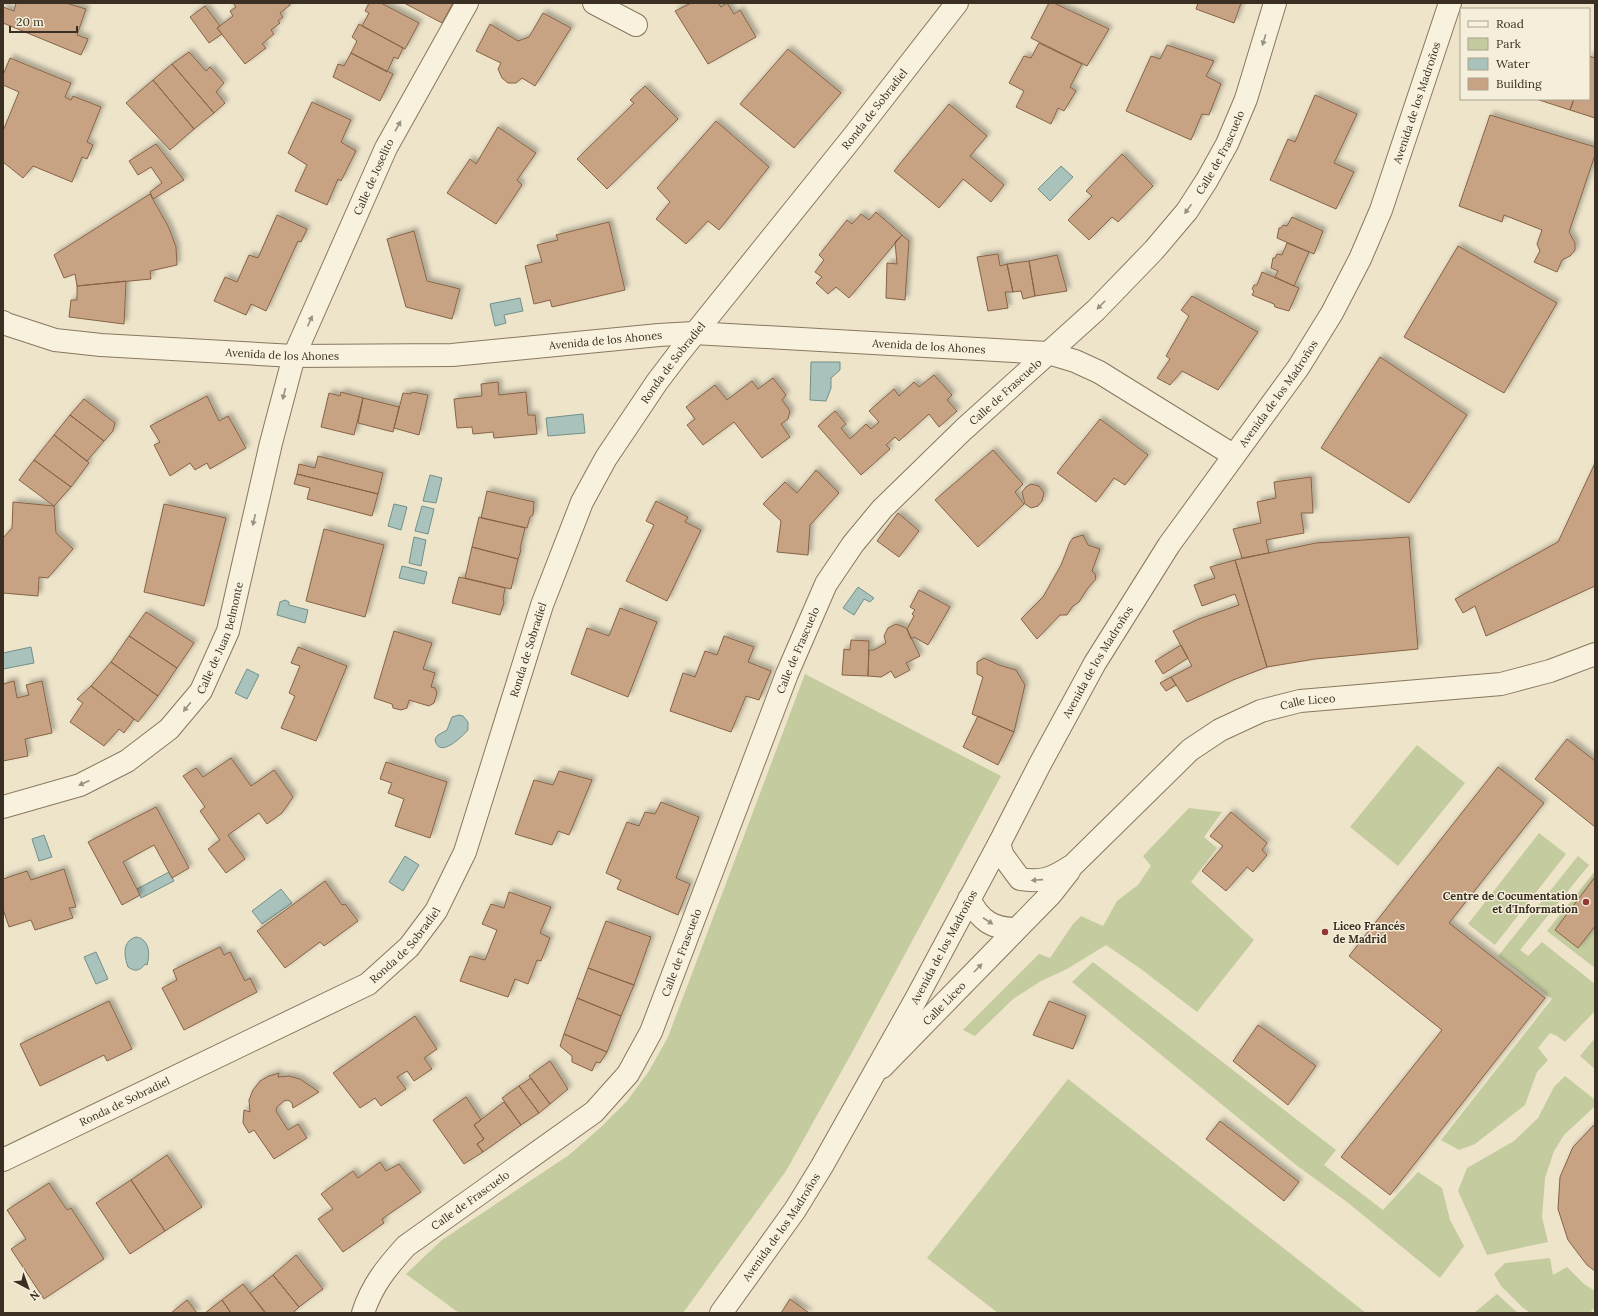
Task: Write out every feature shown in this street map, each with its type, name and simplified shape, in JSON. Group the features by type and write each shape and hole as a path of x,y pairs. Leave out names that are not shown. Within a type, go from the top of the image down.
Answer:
{"street":[{"name":"Calle de Joselito","path":"294,356 386,148 467,3"},
{"path":"594,3 636,25"},
{"name":"Ronda de Sobradiel","path":"3,1160 368,984 409,947 436,911 465,852 542,605 582,502 606,458 657,382 694,333 852,138 957,3"},
{"name":"Calle de Frascuelo","path":"363,1313 368,1296 384,1270 406,1246 594,1112 628,1074 651,1032 784,682 826,584 853,544 882,509 963,430 1096,310 1154,250 1187,211 1227,144 1246,99 1275,3"},
{"name":"Avenida de los Madroños","path":"721,1313 795,1210 822,1166 873,1077 970,899 1094,663 1169,545 1233,455 1298,368 1332,313 1360,259 1382,210 1450,3"},
{"name":"Avenida de los Ahones","path":"3,322 55,340 101,346 294,356 452,355 694,333 1048,353 1075,361 1099,372 1233,455"},
{"name":"Calle de Juan Belmonte","path":"3,807 80,785 127,761 169,729 200,691 228,631 271,443 294,356"},
{"name":"Calle Liceo","path":"873,1077 1051,894 1073,866 1190,750 1220,730 1261,711 1300,701 1502,684 1550,671 1595,654"},
{"name":"Calle Liceo","path":"999,844 1003,856 1020,879 1034,881 1045,880 1056,876 1073,866"},
{"path":"970,899 980,916 992,925 1003,929 1016,929"}],"green space":[{"path":"805,674 1001,776 855,1047 786,1171 683,1313 459,1313 406,1274 442,1240 569,1155 601,1127 627,1101 649,1071 668,1037"},
{"path":"1417,745 1465,783 1398,866 1350,827"},
{"path":"1189,808 1222,812 1204,837 1217,848 1191,882 1254,940 1197,1012 1141,969 1106,945 1067,969 1041,981 1013,999 975,1036 963,1030 1039,954 1050,958 1073,924 1081,916 1103,926 1117,901 1138,885 1151,866 1143,856"},
{"path":"1539,833 1566,854 1495,945 1468,924"},
{"path":"1578,856 1589,865 1520,950 1528,956 1542,942 1595,984 1595,1011 1565,1042 1550,1033 1538,1048 1548,1060 1537,1072 1525,1105 1475,1144 1459,1150 1441,1140 1552,999 1498,956"},
{"path":"1595,871 1595,968 1547,931"},
{"path":"1093,962 1336,1150 1324,1165 1383,1210 1418,1172 1442,1188 1450,1220 1464,1246 1440,1278 1347,1202 1296,1165 1072,982"},
{"path":"1595,1038 1595,1069 1580,1056"},
{"path":"1565,1076 1594,1099 1594,1107 1564,1135 1554,1151 1545,1178 1542,1217 1548,1242 1487,1255 1458,1191 1467,1168 1514,1141 1538,1118 1554,1087"},
{"path":"1068,1079 1366,1313 998,1313 927,1258"},
{"path":"1550,1258 1553,1275 1567,1267 1584,1284 1595,1291 1595,1307 1590,1313 1530,1313 1501,1286 1494,1274 1505,1263"},
{"path":"1497,1294 1518,1313 1474,1313"}],"water":[{"path":"1061,166 1073,177 1050,201 1038,189"},
{"path":"520,298 523,311 504,315 506,323 495,326 490,304"},
{"path":"811,362 840,362 840,370 831,378 831,388 826,401 810,400"},
{"path":"583,414 585,433 548,436 546,418"},
{"path":"430,475 442,478 436,503 423,501"},
{"path":"394,504 407,507 401,530 388,526"},
{"path":"422,506 434,509 428,534 415,531"},
{"path":"414,537 426,540 421,566 409,563"},
{"path":"402,566 427,572 424,584 399,578"},
{"path":"858,587 874,598 870,602 864,599 854,615 843,608"},
{"path":"285,600 289,602 289,605 308,610 305,623 277,615 280,602"},
{"path":"31,647 34,663 3,669 3,653"},
{"path":"247,669 259,675 247,699 235,693"},
{"path":"459,715 463,716 468,722 468,730 450,745 441,747 437,745 435,739 438,735 447,730 452,717"},
{"path":"44,835 52,857 39,861 32,839"},
{"path":"405,856 419,865 403,891 389,882"},
{"path":"169,872 174,881 141,898 137,889"},
{"path":"281,889 292,903 262,924 252,911"},
{"path":"136,937 141,938 146,944 149,957 147,965 145,964 139,969 133,970 128,967 125,949 128,942"},
{"path":"96,952 108,979 96,984 84,957"}],"building":[{"path":"16,3 66,3 86,9 77,35 88,39 81,55 3,23 3,7 14,11"},
{"path":"233,3 289,3 290,5 280,13 283,17 278,21 280,23 271,30 274,34 262,44 266,48 245,64 217,28 233,16 230,11 236,7"},
{"path":"369,3 381,3 419,23 405,49 362,26 369,13 365,11"},
{"path":"404,3 453,3 442,23"},
{"path":"691,3 718,3 721,7 727,3 734,14 740,10 756,37 708,64 675,11"},
{"path":"1049,3 1054,3 1109,29 1087,66 1031,38"},
{"path":"1198,3 1241,3 1234,23 1196,9"},
{"path":"205,6 220,26 217,28 222,34 209,43 190,17"},
{"path":"543,13 571,28 535,86 522,78 516,83 508,83 502,78 498,69 501,63 476,51 490,24 518,41 529,37"},
{"path":"359,24 403,48 398,59 394,57 387,72 351,53 357,41 352,37"},
{"path":"1039,43 1082,64 1070,87 1076,91 1064,111 1058,108 1051,124 1016,107 1024,91 1009,83 1024,56 1031,58"},
{"path":"1167,45 1214,61 1206,76 1221,84 1209,115 1202,114 1191,140 1126,111 1151,56 1160,59"},
{"path":"788,49 841,93 794,148 740,104"},
{"path":"189,52 206,71 210,67 224,83 216,92 225,103 214,113 172,64"},
{"path":"351,53 393,74 380,101 333,77 338,64 344,66"},
{"path":"1590,56 1595,58 1595,118 1570,110 1574,100 1590,100"},
{"path":"10,58 71,83 65,97 71,100 73,96 101,107 87,142 93,145 87,159 82,157 72,182 33,166 23,178 3,162 3,131 19,92 3,85 3,75"},
{"path":"172,64 214,113 194,129 153,80"},
{"path":"153,80 194,129 170,150 126,103"},
{"path":"645,86 678,119 607,189 577,159 634,103 630,100"},
{"path":"1315,95 1357,114 1334,163 1354,172 1336,209 1270,180 1288,139 1295,142"},
{"path":"1539,100 1574,100 1570,110"},
{"path":"312,102 351,120 341,142 356,151 341,181 338,179 327,205 295,191 307,165 288,153"},
{"path":"949,104 987,136 970,156 1004,185 991,202 963,179 939,208 894,171"},
{"path":"1490,115 1595,147 1595,155 1569,232 1575,243 1575,250 1570,256 1562,260 1557,272 1534,262 1540,251 1537,244 1542,230 1504,215 1502,222 1459,206"},
{"path":"716,121 769,167 719,230 708,221 686,244 656,219 670,202 657,188"},
{"path":"498,127 536,153 517,180 522,185 496,224 447,193 470,159 476,164"},
{"path":"156,144 184,180 153,199 150,192 162,183 151,167 138,175 129,161"},
{"path":"1122,154 1153,186 1118,222 1112,217 1089,240 1068,220 1092,196 1086,191"},
{"path":"150,194 169,228 176,247 177,265 150,271 151,279 77,286 75,274 64,278 54,255"},
{"path":"876,212 902,235 849,298 836,287 828,294 816,283 822,277 815,272 824,260 819,255 847,220 852,224 861,214 869,220"},
{"path":"277,215 307,229 301,242 298,241 266,311 251,304 246,315 214,301 225,277 237,282 249,255 258,258"},
{"path":"1292,217 1323,231 1314,254 1277,238 1279,228 1283,225 1287,226"},
{"path":"609,222 625,290 552,307 550,300 534,304 525,266 542,262 537,245 558,240 556,235"},
{"path":"414,231 427,281 460,289 452,319 406,307 387,239"},
{"path":"902,235 909,241 905,300 886,298 887,263 897,264 895,242"},
{"path":"1287,243 1309,252 1294,286 1275,277 1278,271 1271,268 1273,258 1275,258 1277,254 1282,255"},
{"path":"1458,246 1557,303 1504,393 1404,337"},
{"path":"998,254 1000,266 1007,264 1013,292 1005,292 1008,308 988,311 977,257"},
{"path":"1057,255 1067,291 1035,296 1029,261"},
{"path":"1029,261 1035,296 1023,299 1021,291 1013,292 1007,264"},
{"path":"1262,272 1299,288 1289,311 1275,307 1274,304 1252,295 1254,291 1252,289 1254,285 1257,285"},
{"path":"126,281 124,324 69,317 71,300 77,300 77,286"},
{"path":"1192,296 1258,332 1218,390 1182,371 1170,385 1157,378 1170,359 1166,356 1189,316 1181,310"},
{"path":"1380,357 1467,415 1409,503 1321,448"},
{"path":"934,375 952,395 947,400 957,411 939,427 929,414 899,441 895,437 886,445 890,449 861,475 818,426 835,411 846,424 841,428 850,439 866,424 871,429 879,422 869,411 894,389 899,396 914,382 919,387"},
{"path":"773,378 786,395 782,400 790,411 788,419 781,424 790,437 762,458 734,422 703,445 687,425 695,419 686,407 715,385 727,400 752,381 758,389"},
{"path":"498,382 499,395 526,392 528,415 535,415 537,434 494,438 493,432 473,434 472,427 457,428 454,399 482,396 481,384"},
{"path":"341,392 363,398 354,435 321,427 329,393 340,396"},
{"path":"412,392 428,395 419,435 394,428 403,393 411,394"},
{"path":"207,396 219,421 228,416 246,448 210,469 207,463 195,470 190,463 170,476 154,445 160,442 150,426"},
{"path":"363,398 399,407 393,432 358,423"},
{"path":"84,399 115,423 113,431 104,441 70,415"},
{"path":"70,415 104,441 87,461 54,435"},
{"path":"1100,419 1148,455 1125,485 1114,478 1096,502 1057,473"},
{"path":"54,435 89,463 71,487 34,460"},
{"path":"993,450 1023,484 1015,492 1024,504 978,547 935,500"},
{"path":"318,456 383,473 378,494 297,474 299,464 315,468"},
{"path":"34,460 71,487 54,506 19,480"},
{"path":"1595,463 1595,586 1486,636 1475,606 1463,613 1455,599 1558,542"},
{"path":"816,470 839,493 810,525 808,555 777,552 781,521 763,504 785,482 797,493"},
{"path":"297,474 378,494 372,516 307,499 310,488 294,484"},
{"path":"1311,477 1313,513 1301,513 1304,533 1266,540 1269,553 1242,558 1233,529 1261,523 1257,502 1276,498 1274,482"},
{"path":"1031,484 1039,486 1044,493 1042,501 1038,506 1031,508 1025,504 1022,492"},
{"path":"487,491 534,502 533,515 530,517 527,528 481,518"},
{"path":"656,501 688,517 685,522 701,530 667,601 626,581 654,525 646,521"},
{"path":"13,502 54,506 56,533 73,549 48,578 39,577 38,596 3,593 3,538 12,528"},
{"path":"164,504 226,518 204,606 144,592"},
{"path":"898,513 919,531 899,557 877,541"},
{"path":"479,517 525,528 518,559 472,547"},
{"path":"324,529 384,545 365,617 306,601"},
{"path":"1083,535 1088,545 1100,549 1092,571 1095,574 1096,579 1067,615 1060,615 1037,639 1021,619 1043,597 1061,565 1070,542 1073,538"},
{"path":"1409,537 1418,649 1315,659 1267,667 1235,560 1316,543"},
{"path":"472,547 518,559 511,589 465,578"},
{"path":"1235,560 1267,667 1233,680 1187,702 1171,677 1192,666 1173,631 1199,619 1239,605 1235,594 1202,606 1194,585 1215,578 1210,567"},
{"path":"459,577 505,588 503,599 504,603 500,615 452,603"},
{"path":"919,590 950,607 928,645 914,637 911,639 907,629 914,616 912,614 915,610 910,607"},
{"path":"620,608 657,622 628,697 571,674 587,628 609,636"},
{"path":"146,612 194,643 177,668 129,636"},
{"path":"896,624 907,629 920,656 906,663 910,670 895,678 891,671 881,677 868,676 869,650 874,650 886,643 884,636 888,628"},
{"path":"394,631 432,643 423,669 435,673 431,687 435,688 437,693 434,703 429,706 409,700 407,708 401,710 393,708 392,704 374,698"},
{"path":"129,636 177,668 158,696 111,662"},
{"path":"724,636 754,647 748,662 771,671 759,700 746,696 731,732 670,711 683,673 695,677 705,651 717,655"},
{"path":"851,640 869,641 868,676 842,675 844,649 850,650"},
{"path":"1181,645 1188,658 1163,674 1155,661"},
{"path":"298,647 347,666 316,741 281,728 295,696 289,693 300,666 291,663"},
{"path":"984,658 999,665 1016,670 1025,685 1014,732 972,714 983,677 977,674 977,662"},
{"path":"111,662 158,696 138,722 91,686"},
{"path":"1171,677 1176,685 1166,691 1160,683"},
{"path":"14,681 17,698 29,695 26,685 42,681 52,733 25,739 28,756 3,761 3,684"},
{"path":"91,686 134,719 124,733 119,729 104,746 70,722 83,703 77,699"},
{"path":"978,716 1014,732 998,765 963,747"},
{"path":"1567,739 1595,761 1595,827 1535,779"},
{"path":"231,758 251,786 274,770 293,797 282,813 267,824 259,813 228,835 245,859 226,873 208,849 220,840 200,811 205,807 183,776 196,768 203,777"},
{"path":"386,762 447,782 430,838 395,826 404,799 388,793 392,783 380,779"},
{"path":"1498,767 1544,803 1449,923 1545,998 1390,1195 1341,1157 1442,1030 1349,956"},
{"path":"559,771 592,780 569,835 558,831 552,845 515,834 534,780 553,785"},
{"path":"661,802 699,817 676,878 690,884 678,915 617,889 621,880 606,873 627,822 639,826 645,812 655,814"},
{"path":"156,807 189,868 172,878 154,845 123,862 140,895 122,905 88,842"},
{"path":"1231,812 1267,843 1262,850 1267,855 1253,872 1247,867 1226,891 1202,871 1223,846 1210,836"},
{"path":"64,869 76,907 69,908 73,918 35,930 31,920 9,927 3,909 3,879 27,871 31,880"},
{"name":"Centre de Cocumentation et d'Information","path":"1595,877 1595,926 1578,948 1555,930"},
{"path":"325,881 342,905 345,904 358,921 324,946 320,942 285,968 257,931"},
{"path":"509,892 551,907 540,933 550,938 541,961 537,960 528,984 515,979 508,997 460,981 470,956 485,960 497,930 482,924 491,904 504,908"},
{"path":"606,921 651,937 634,985 588,968"},
{"path":"220,947 224,955 230,952 245,981 250,978 257,992 184,1030 162,988 177,980 173,970"},
{"path":"588,968 634,985 621,1016 577,998"},
{"path":"577,998 621,1016 607,1052 564,1034"},
{"path":"109,1001 132,1049 107,1061 104,1055 40,1086 20,1044"},
{"path":"1049,1001 1086,1016 1073,1049 1033,1035"},
{"path":"415,1016 437,1049 424,1058 432,1069 414,1081 407,1071 397,1077 406,1089 381,1106 375,1098 360,1108 333,1073"},
{"path":"1258,1025 1316,1066 1288,1105 1233,1061"},
{"path":"564,1034 607,1052 600,1063 596,1062 592,1071 572,1062 572,1056 560,1046"},
{"path":"550,1061 568,1089 550,1104 529,1076"},
{"path":"279,1073 278,1077 289,1076 300,1079 319,1092 293,1108 292,1103 288,1100 284,1101 277,1107 276,1111 288,1130 298,1124 307,1138 274,1159 254,1130 249,1133 243,1123 244,1110 250,1112 249,1100 253,1090 260,1081"},
{"path":"531,1078 550,1104 539,1113 519,1086"},
{"path":"519,1086 539,1113 521,1125 502,1098"},
{"path":"466,1097 481,1120 474,1125 484,1139 477,1144 483,1152 464,1164 433,1120"},
{"path":"504,1102 521,1125 483,1152 477,1144 484,1139 474,1125"},
{"path":"1220,1121 1299,1182 1284,1201 1206,1139"},
{"path":"1595,1124 1595,1271 1587,1265 1568,1240 1558,1209 1560,1177 1573,1147"},
{"path":"167,1155 202,1207 165,1231 131,1180"},
{"path":"380,1162 386,1171 399,1164 421,1192 382,1219 384,1223 343,1252 318,1219 333,1209 321,1194 353,1171 358,1178"},
{"path":"131,1180 165,1231 130,1254 96,1203"},
{"path":"49,1183 67,1210 71,1208 104,1259 44,1299 11,1249 26,1239 7,1210"},
{"path":"296,1255 323,1289 299,1307 273,1275"},
{"path":"273,1275 299,1307 293,1313 266,1313 250,1293"},
{"path":"243,1284 265,1313 231,1313 222,1300"},
{"path":"790,1299 809,1313 781,1313"},
{"path":"187,1300 197,1313 171,1313"},
{"path":"222,1300 231,1313 205,1313"}],"place":[{"name":"Centre de Cocumentation et d'Information","path":"1586,902"},
{"name":"Liceo Francés de Madrid","path":"1325,932"}]}
